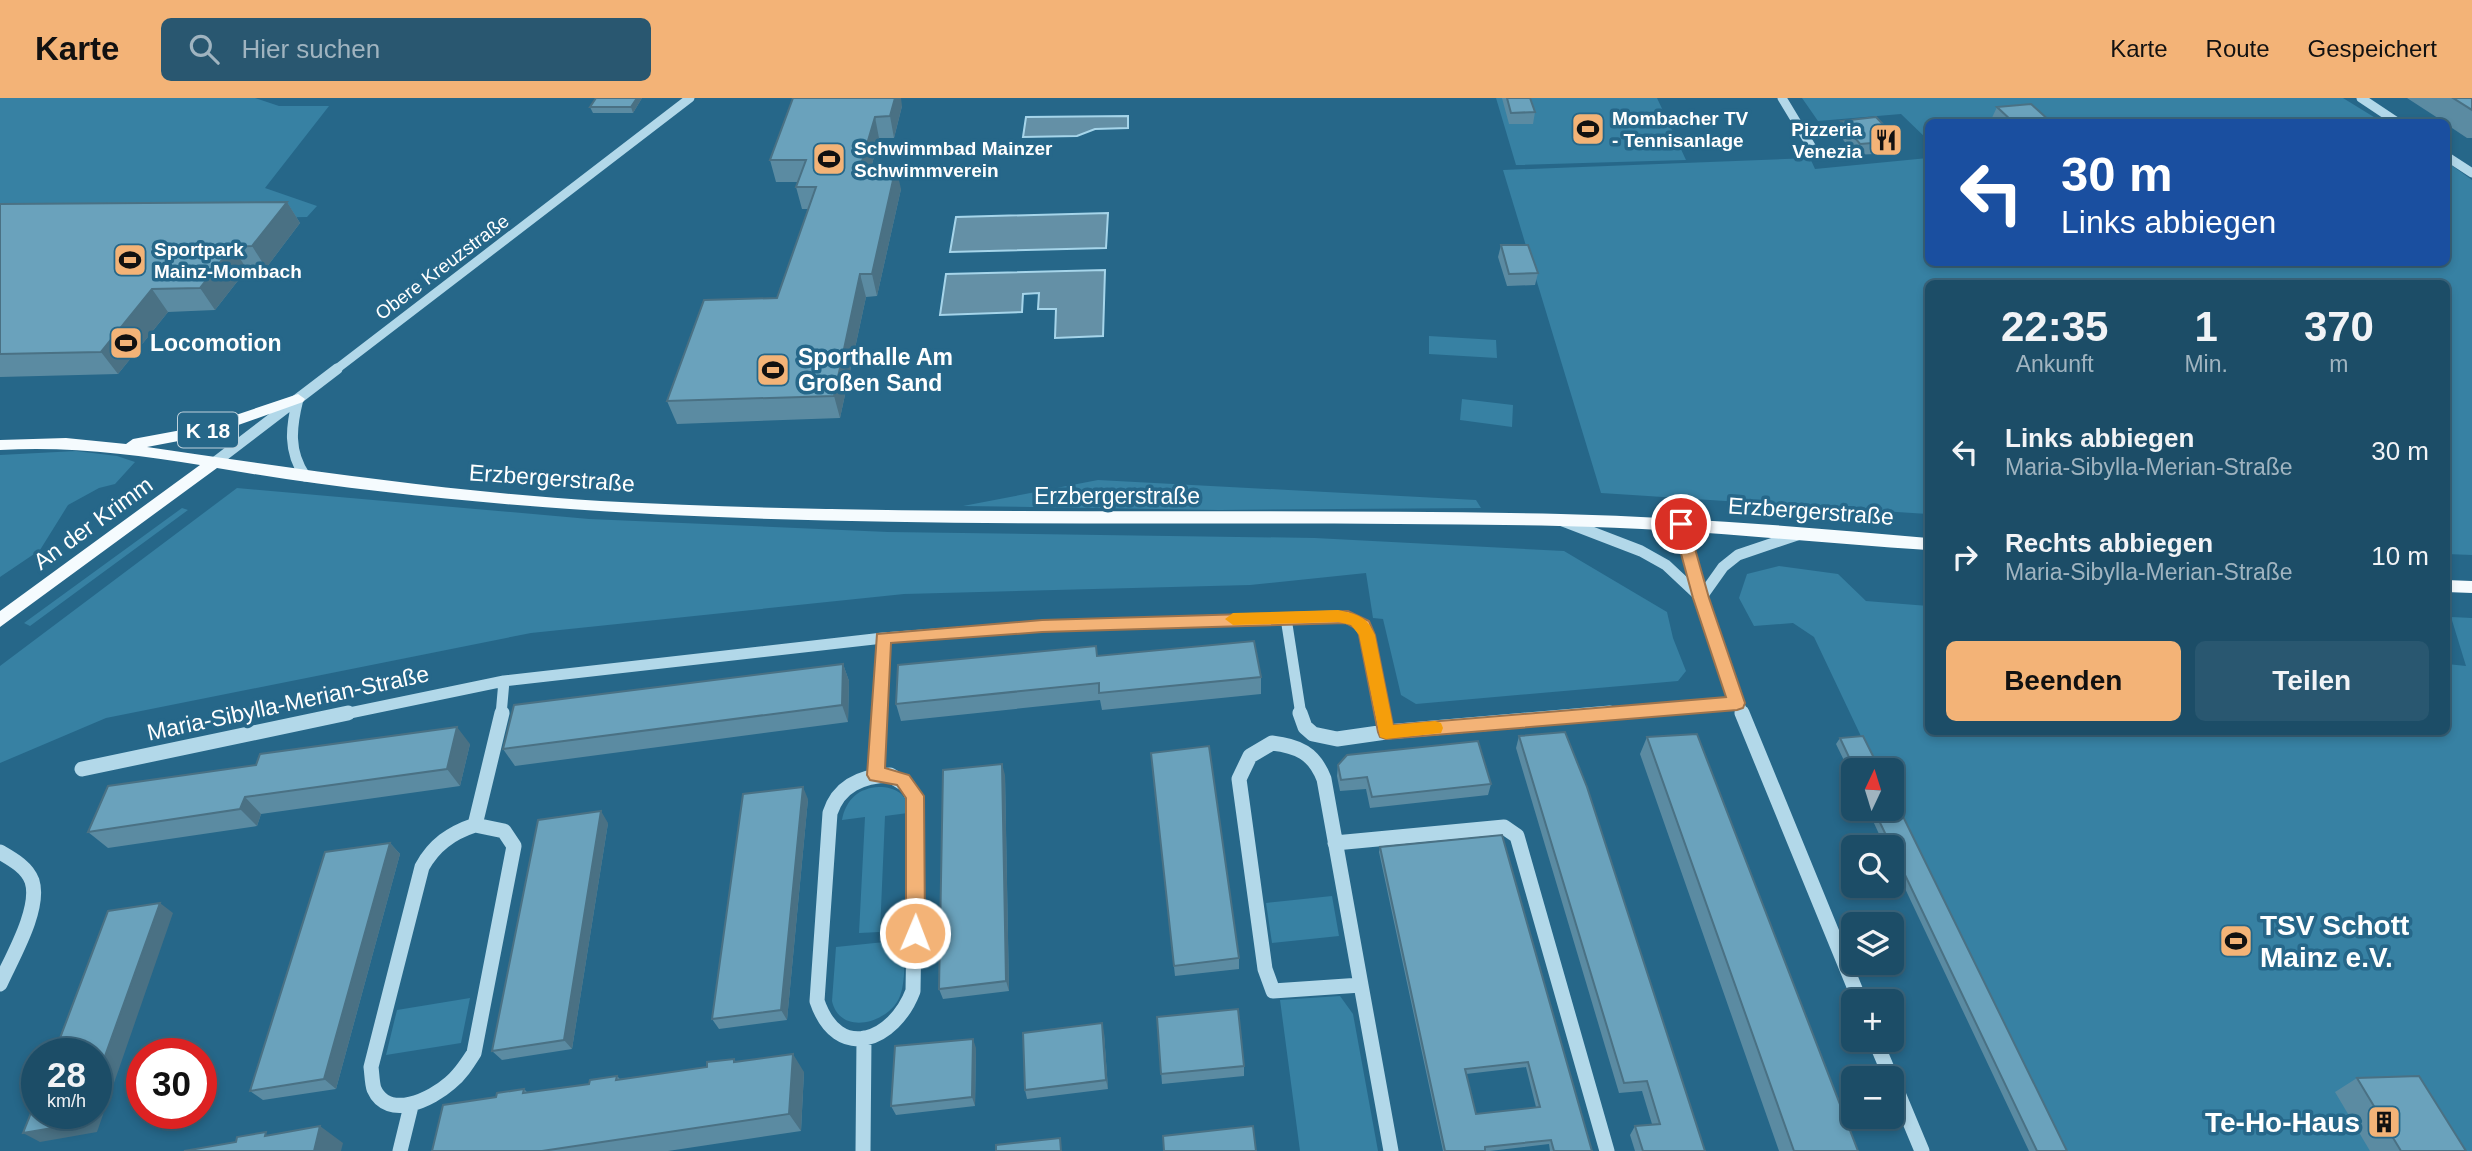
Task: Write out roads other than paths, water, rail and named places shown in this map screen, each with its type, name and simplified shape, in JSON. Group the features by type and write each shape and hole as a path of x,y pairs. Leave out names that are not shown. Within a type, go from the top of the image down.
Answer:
{"main road":[{"name":"K 18","path":"114,446 184,436 298,399"},
{"name":"Erzbergerstraße","path":"0,445 56,441 114,446 305,476 597,506 893,519 1562,520 1681,524 1925,544"},
{"name":"An der Krimm","path":"0,620 214,463"},
{"path":"2450,586 2472,587"}],"street":[{"name":"Obere Kreuzstraße","path":"214,463 690,98"},
{"path":"1782,98 1811,146"},
{"path":"2361,98 2392,119"},
{"path":"2450,159 2472,173"},
{"path":"298,399 290,441 296,464 305,476"},
{"path":"1562,520 1641,551 1665,565 1701,598"},
{"path":"1681,524 1701,598 1737,703 1855,989"},
{"path":"1701,598 1723,567 1738,555 1803,533"},
{"name":"Maria-Sibylla-Merian-Straße","path":"82,769 504,681 627,665 883,638 1042,626 1286,618 1348,617 1363,625 1386,732"},
{"path":"1286,618 1301,718 1313,734 1337,739 1386,732 1737,703"},
{"path":"876,775 883,638"},
{"path":"475,825 503,708 504,681"},
{"path":"1299,748 1313,734"},
{"path":"1362,985 1273,991 1265,969 1239,779 1241,766 1262,746 1272,743 1299,748 1319,763 1362,985 1391,1151"},
{"path":"890,775 903,780 915,796 913,991 904,1014 895,1024 885,1031 864,1038 852,1038 833,1032 820,1014 817,1001 831,806 847,786 859,779 890,775"},
{"path":"475,825 491,826 504,831 514,846 474,1053 459,1078 448,1088 411,1106 381,1099 371,1080 371,1067 422,867 429,853 445,838 475,825"},
{"path":"1335,843 1504,827 1517,836 1607,1151"},
{"path":"0,852 22,867 33,885 32,908 0,984"},
{"path":"863,1151 864,1038"},
{"path":"401,1151 411,1106"},
{"path":"1904,1108 1923,1151"}],"place":[{"name":"Mombacher TV - Tennisanlage","path":"1588,129"},
{"name":"Pizzeria Venezia","path":"1886,140"},
{"name":"Schwimmbad Mainzer Schwimmverein","path":"829,159"},
{"name":"Sportpark Mainz-Mombach","path":"130,260"},
{"name":"Locomotion","path":"126,343"},
{"name":"Sporthalle Am Großen Sand","path":"773,370"},
{"name":"TSV Schott Mainz e.V.","path":"2236,941"},
{"name":"Te-Ho-Haus","path":"2384,1122"}]}
